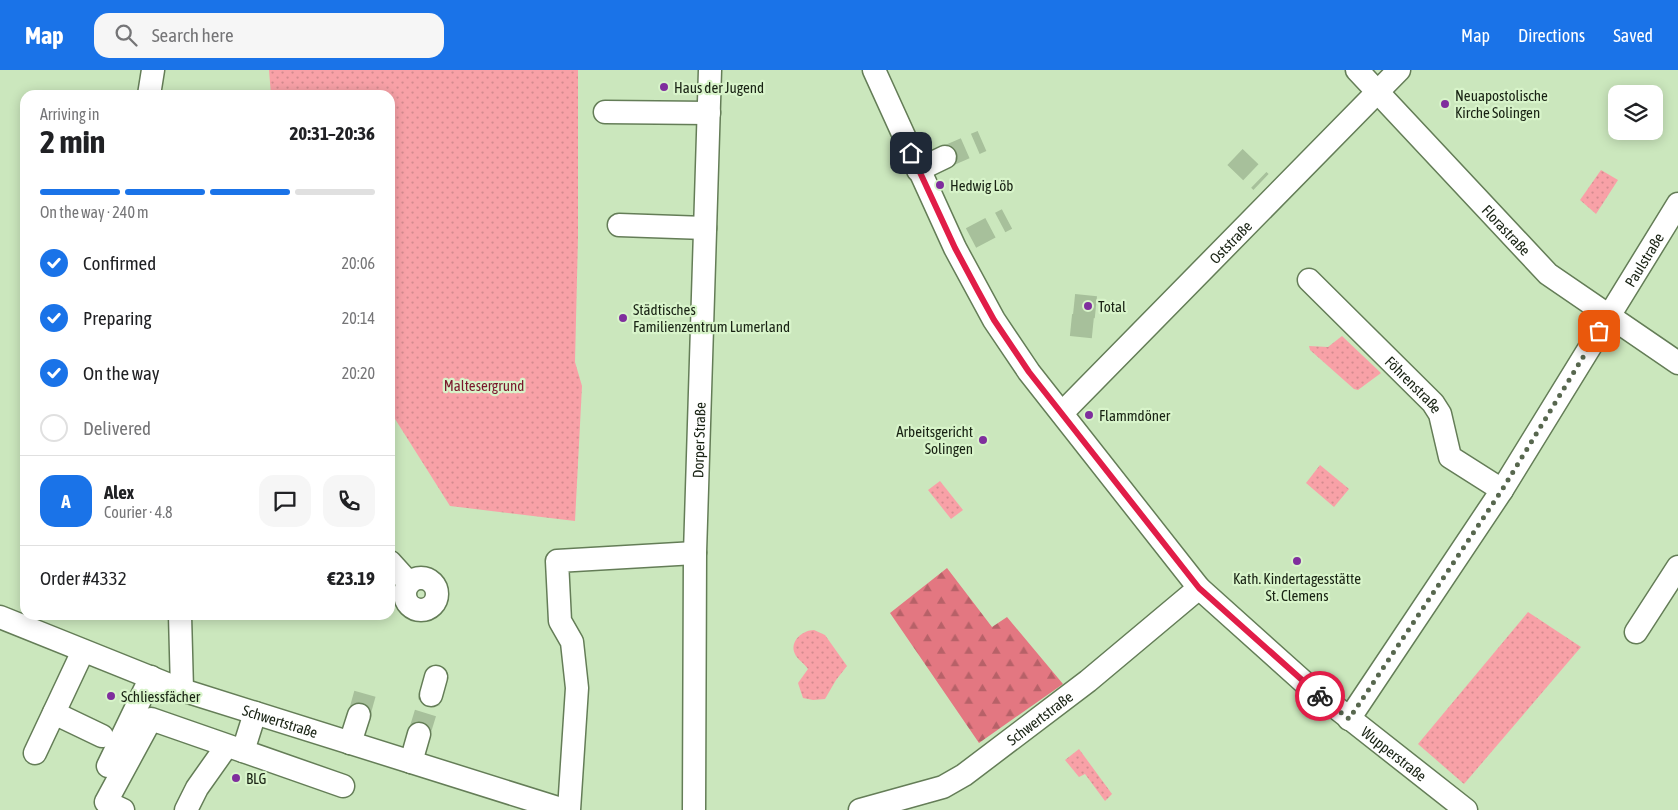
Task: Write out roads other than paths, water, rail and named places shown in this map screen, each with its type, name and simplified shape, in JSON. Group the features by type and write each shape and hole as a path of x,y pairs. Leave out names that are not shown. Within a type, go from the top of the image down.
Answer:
{"street":[{"path":"150,90 153,70"},
{"name":"Dorper Straße","path":"694,810 695,553 710,70"},
{"name":"Wupperstraße","path":"874,70 918,170 963,243 999,327 1024,364 1199,588 1282,663 1349,719 1466,810"},
{"name":"Florastraße","path":"1357,70 1548,274 1678,363"},
{"name":"Oststraße","path":"1062,413 1264,193 1399,70"},
{"path":"605,112 708,113"},
{"path":"918,170 945,157"},
{"name":"Paulstraße","path":"1349,719 1502,490 1678,204"},
{"path":"619,225 705,228"},
{"name":"Föhrenstraße","path":"1309,280 1433,403 1440,414 1450,457 1502,490"},
{"path":"569,810 576,688 572,642 560,621 557,561 695,553"},
{"path":"1636,632 1678,567"},
{"path":"395,568 409,583"},
{"name":"Schwertstraße","path":"860,810 943,787 964,775 1088,681 1199,588"},
{"name":"Schwertstraße","path":"0,617 182,690 564,810"},
{"path":"180,620 182,690"},
{"path":"35,753 83,651"},
{"path":"108,766 150,677"},
{"path":"54,713 102,736"},
{"path":"186,810 197,788 235,749 254,713"},
{"path":"350,743 359,715"},
{"path":"124,810 106,802 150,719 343,786"},
{"path":"411,762 419,734"}],"tunnel":[{"path":"945,157 982,141"},
{"path":"1235,157 1261,182"},
{"path":"971,238 1007,219"},
{"path":"1074,305 1103,308"},
{"path":"1071,325 1101,328"},
{"path":"359,715 366,690"},
{"path":"419,734 431,695"}],"place":[{"name":"Haus der Jugend","path":"664,87"},
{"name":"Neuapostolische Kirche Solingen","path":"1445,104"},
{"name":"Hedwig Löb","path":"940,185"},
{"name":"Total","path":"1088,306"},
{"name":"Städtisches Familienzentrum Lumerland","path":"623,318"},
{"name":"Flammdöner","path":"1089,415"},
{"name":"Arbeitsgericht Solingen","path":"983,440"},
{"name":"Kath. Kindertagesstätte St. Clemens","path":"1297,561"},
{"name":"Schliessfächer","path":"111,696"},
{"name":"BLG","path":"236,778"}],"park label":[{"name":"Maltesergrund","path":"484,385"}]}
